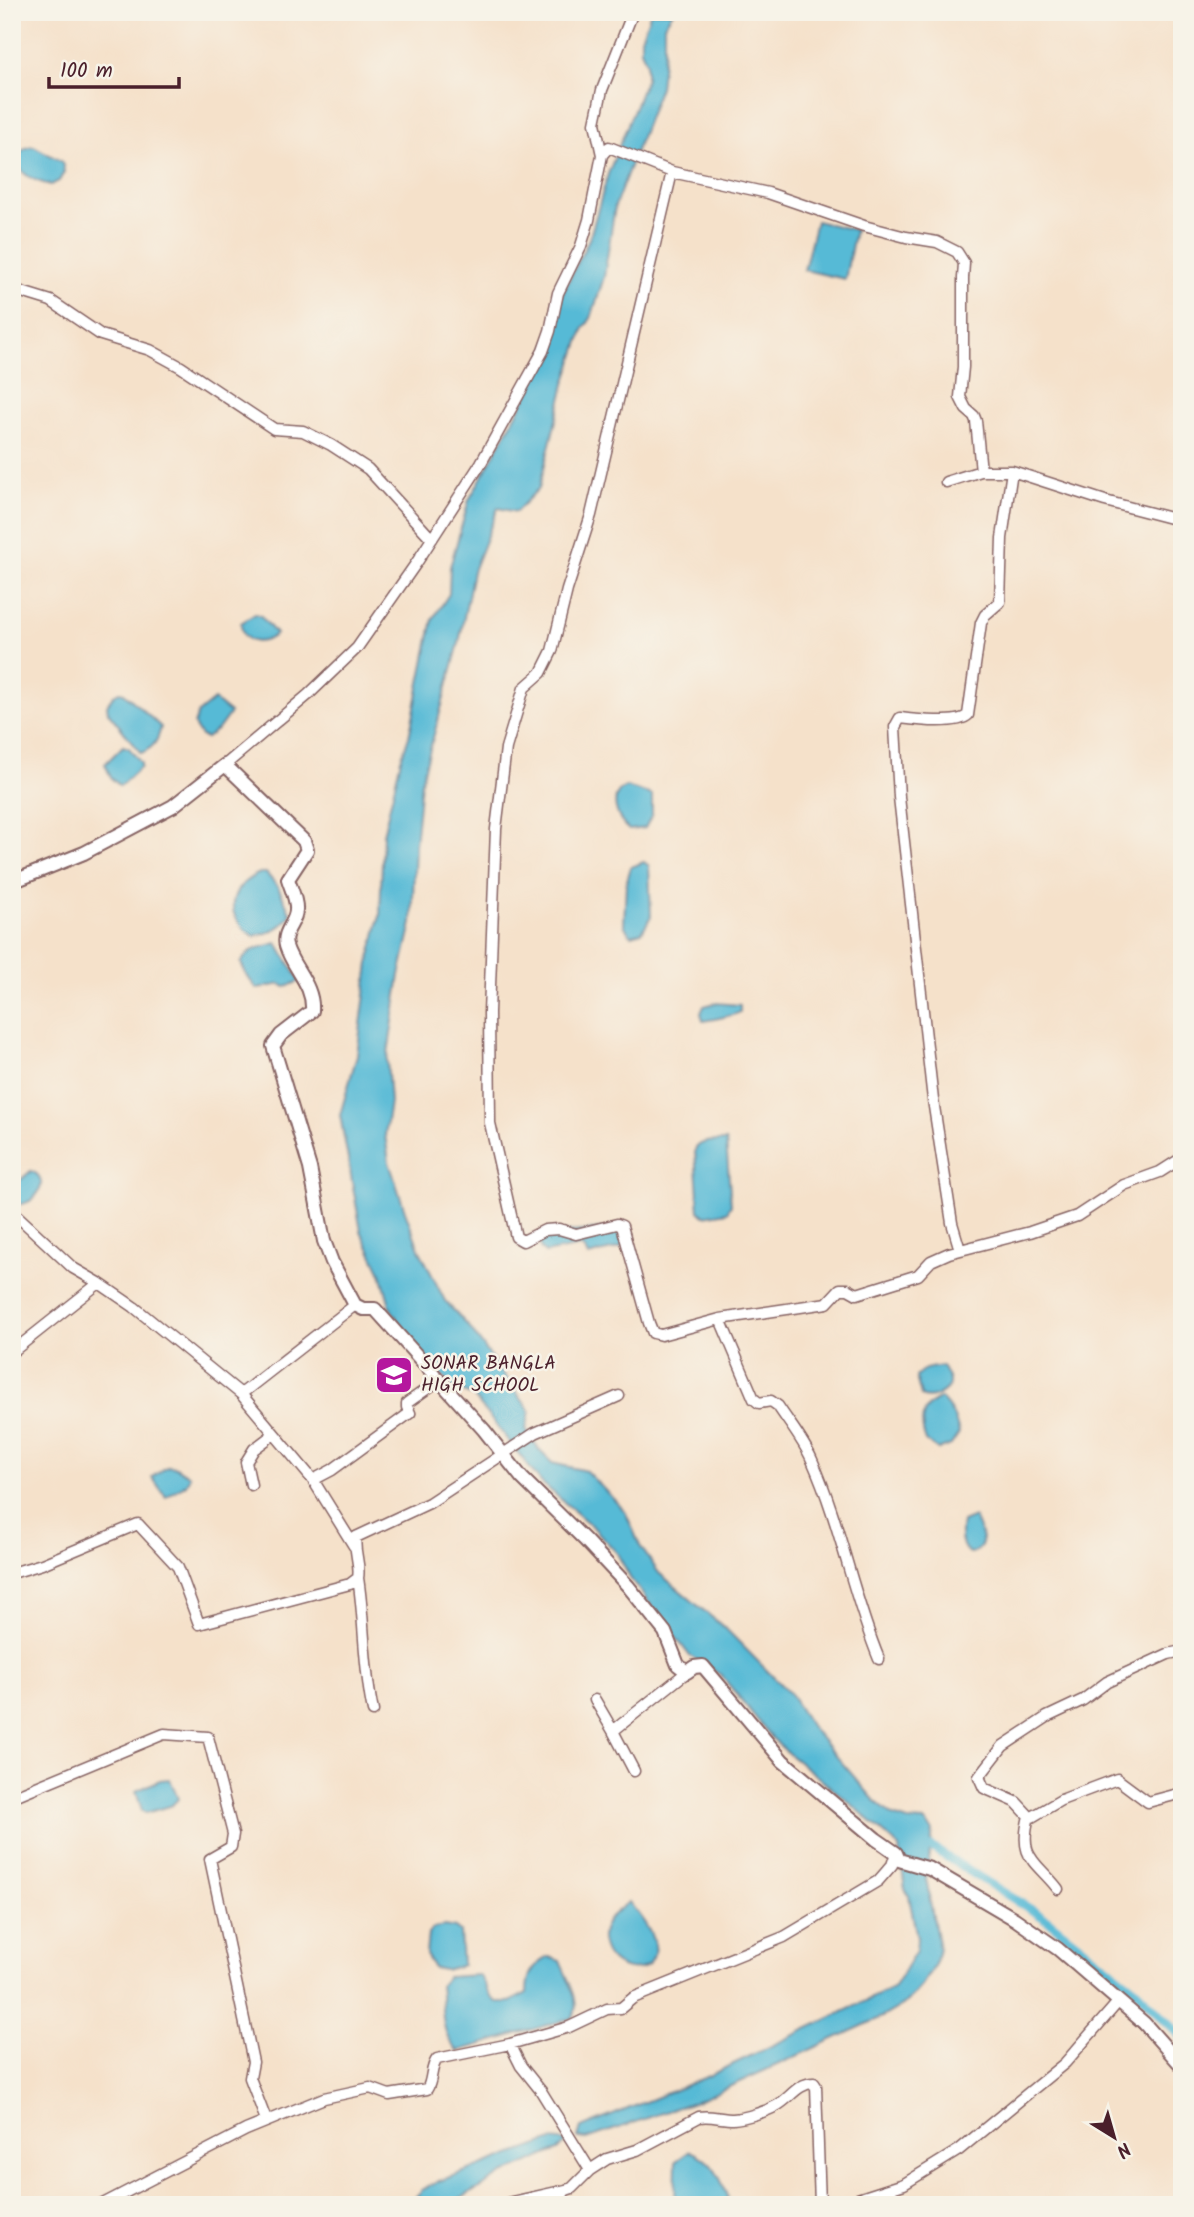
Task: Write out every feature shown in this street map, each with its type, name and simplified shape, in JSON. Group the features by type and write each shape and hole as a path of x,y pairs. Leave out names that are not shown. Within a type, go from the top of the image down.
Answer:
{"street":[{"path":"12,882 84,853 173,806 308,695 357,648 481,464 543,351 558,293 581,246 589,220 605,151 595,123 633,12"},
{"path":"605,151 639,157 672,172 768,194 864,226 937,242 957,251 965,270 960,397 976,421 981,471"},
{"path":"672,172 591,515 567,590 552,651 541,673 524,688 506,748 496,829 489,1012 490,1123 516,1237 523,1241 545,1230 559,1229 576,1234 617,1224 622,1226 653,1333 661,1335 720,1320 827,1303 841,1289 857,1294 918,1275 931,1261 960,1250 1030,1232 1077,1216 1124,1185 1160,1172 1182,1158"},
{"path":"12,289 51,301 101,335 150,350 274,429 303,430 331,446 368,469 432,539"},
{"path":"946,482 981,471 1012,471 1105,501 1182,521"},
{"path":"960,1250 952,1223 933,1100 900,797 895,727 900,718 924,721 962,719 968,715 981,623 985,615 1000,602 1002,538 1012,471"},
{"path":"225,765 304,841 307,850 288,879 294,895 296,913 287,929 286,945 308,986 313,1000 312,1011 281,1035 273,1046 310,1168 324,1241 332,1262 355,1305 363,1309 375,1309 506,1453 522,1478 628,1586 665,1632 678,1665 687,1672"},
{"path":"12,1211 73,1268 134,1307 241,1394 313,1480 354,1546 360,1572 358,1578 364,1622 367,1685 373,1711"},
{"path":"12,1352 99,1283"},
{"path":"241,1394 355,1305"},
{"path":"720,1320 754,1399 759,1403 771,1402 778,1406 811,1458 835,1519 868,1632 879,1659"},
{"path":"313,1480 332,1470 410,1413 407,1403 438,1381"},
{"path":"354,1546 356,1537 429,1503 535,1433 619,1396"},
{"path":"251,1485 246,1462 254,1449 274,1434"},
{"path":"12,1573 42,1564 138,1524 178,1567 199,1624 351,1584 358,1578"},
{"path":"1029,1816 1016,1802 990,1792 980,1782 982,1772 1003,1745 1047,1717 1083,1700 1107,1682 1168,1654 1182,1651"},
{"path":"612,1731 687,1672 694,1667 703,1666 783,1761 876,1839 898,1857 930,1869 1032,1930 1058,1949 1144,2023 1182,2066"},
{"path":"595,1700 634,1771"},
{"path":"12,1797 164,1734 208,1737 233,1834 231,1847 210,1859 253,2062 250,2078 266,2120"},
{"path":"1029,1816 1061,1800 1117,1779 1148,1802 1182,1793"},
{"path":"1029,1816 1024,1840 1027,1851 1034,1863 1058,1889"},
{"path":"101,2205 266,2120 324,2098 370,2088 389,2095 427,2089 431,2082 433,2064 437,2059 510,2044 569,2027 607,2009 621,2008 633,1998 784,1937 878,1881 898,1857"},
{"path":"839,2205 904,2184 959,2150 1065,2063 1119,2001"},
{"path":"510,2044 521,2066 541,2091 590,2170"},
{"path":"554,2205 566,2190 607,2160 658,2140 699,2117 734,2119 778,2106 802,2086 814,2083 818,2116 820,2205"},
{"path":"499,2205 566,2190"}],"water":[{"path":"651,12 673,12 664,25 660,87 615,206 604,277 565,384 539,488 516,512 498,508 473,571 459,643 421,782 412,923 400,975 387,1060 390,1102 385,1135 389,1162 420,1251 445,1301 469,1327 530,1411 526,1429 539,1450 552,1463 586,1471 625,1511 640,1546 659,1573 727,1630 789,1693 811,1727 875,1801 893,1816 908,1821 925,1822 933,1831 926,1879 939,1949 935,1964 922,1985 906,2003 882,2017 702,2099 587,2139 578,2138 581,2128 704,2078 893,1988 916,1951 917,1938 899,1849 894,1842 772,1738 721,1675 690,1656 630,1578 617,1553 595,1529 541,1482 473,1396 452,1387 414,1345 391,1309 381,1273 361,1231 340,1115 357,1055 370,956 380,916 383,835 409,737 433,619 449,594 450,567 469,500 530,390 555,326 561,296 590,237 608,174 646,79 641,38"},
{"path":"34,146 62,162 64,172 59,181 46,184 21,170 16,160 25,148"},
{"path":"816,221 855,230 845,279 804,270"},
{"path":"255,614 261,616 276,634 259,642 245,636 241,623"},
{"path":"119,692 124,693 161,727 155,743 141,753 108,712 107,705"},
{"path":"214,700 230,713 219,728 206,738 201,736 194,725 198,713"},
{"path":"123,746 129,748 141,766 120,786 111,778 105,764"},
{"path":"626,787 652,795 652,815 645,828 629,830 618,814 615,801 620,790"},
{"path":"644,862 649,866 651,916 642,932 631,935 624,925 626,884 631,867"},
{"path":"260,873 266,873 278,887 291,914 275,929 254,936 237,921 233,903 241,886"},
{"path":"277,943 300,981 285,987 281,984 257,989 241,963 252,951"},
{"path":"715,1003 740,1005 740,1012 703,1021 701,1013 704,1006"},
{"path":"726,1141 731,1205 727,1212 704,1216 699,1211 695,1150 704,1143"},
{"path":"31,1171 38,1175 41,1181 38,1193 26,1203 12,1203 12,1187"},
{"path":"619,1228 623,1247 588,1256 580,1246 545,1253 541,1249 539,1238 545,1234"},
{"path":"942,1366 949,1386 936,1396 921,1396 916,1377 918,1374"},
{"path":"940,1398 952,1414 959,1433 951,1445 938,1450 926,1441 922,1422 925,1411"},
{"path":"168,1466 176,1467 190,1476 186,1484 166,1497 152,1477"},
{"path":"974,1517 982,1544 976,1552 969,1554 962,1543 961,1526 962,1522"},
{"path":"170,1779 178,1799 172,1805 146,1813 142,1811 136,1791 160,1780"},
{"path":"629,1902 647,1927 654,1944 654,1956 649,1964 641,1968 622,1967 613,1961 602,1940 606,1923"},
{"path":"444,1926 460,1932 462,1965 445,1970 434,1968 426,1955 428,1934 434,1928"},
{"path":"549,1957 560,1961 572,1990 576,2005 572,2018 458,2051 452,2045 443,2021 440,1985 447,1977 479,1975 496,2002 510,2002 527,1993 532,1971"},
{"path":"552,2140 568,2142 558,2150 503,2174 450,2205 408,2205 422,2190 439,2181"},
{"path":"690,2151 705,2160 716,2172 729,2205 675,2205 676,2161"}],"waterway":[{"path":"922,1845 931,1847 1046,1919 1135,1989 1182,2037"}],"place":[{"name":"SONAR BANGLA HIGH SCHOOL","path":"394,1375"}]}
